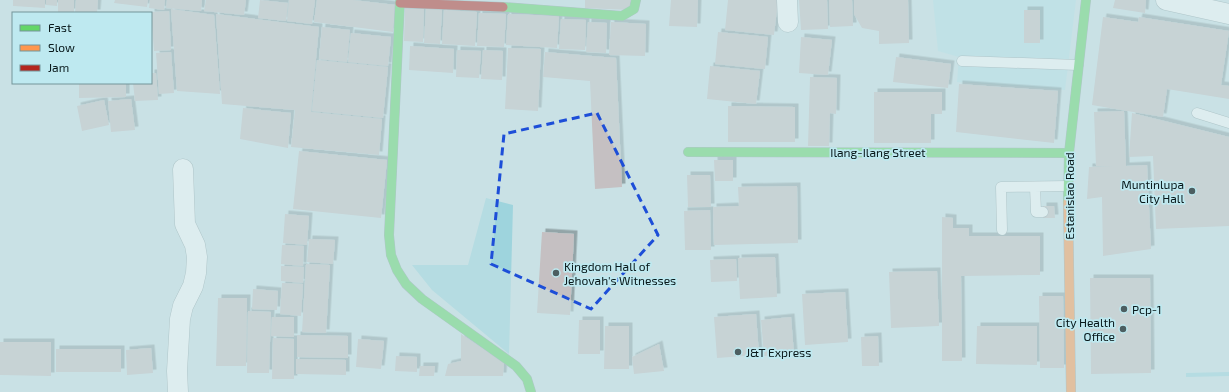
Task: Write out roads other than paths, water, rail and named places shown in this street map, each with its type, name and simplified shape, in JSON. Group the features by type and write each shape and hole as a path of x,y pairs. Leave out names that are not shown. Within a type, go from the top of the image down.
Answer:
{"street":[{"path":"531,392 527,379 516,366 422,299 406,284 397,270 392,255 389,235 400,2 512,7 546,5 622,16 634,10 636,0"},
{"path":"787,0 788,22"},
{"name":"Estanislao Road","path":"1071,392 1068,212 1069,153 1086,0"},
{"path":"1166,0 1229,14"},
{"name":"Ilang-Ilang Street","path":"688,152 1069,153"},
{"path":"178,392 177,371 180,319 183,306 193,286 197,258 194,245 185,224 183,169"}],"lane":[{"path":"962,61 1078,65"},
{"path":"1197,113 1229,123"},
{"path":"1002,230 1001,187 1068,186"},
{"path":"1035,187 1036,212 1043,212"},
{"path":"1054,212 1068,212"}],"place":[{"name":"Muntinlupa City Hall","path":"1192,191"},
{"name":"Kingdom Hall of Jehovah's Witnesses","path":"556,273"},
{"name":"Pcp-1","path":"1124,309"},
{"name":"City Health Office","path":"1123,329"},
{"name":"J&T Express","path":"738,352"}]}
